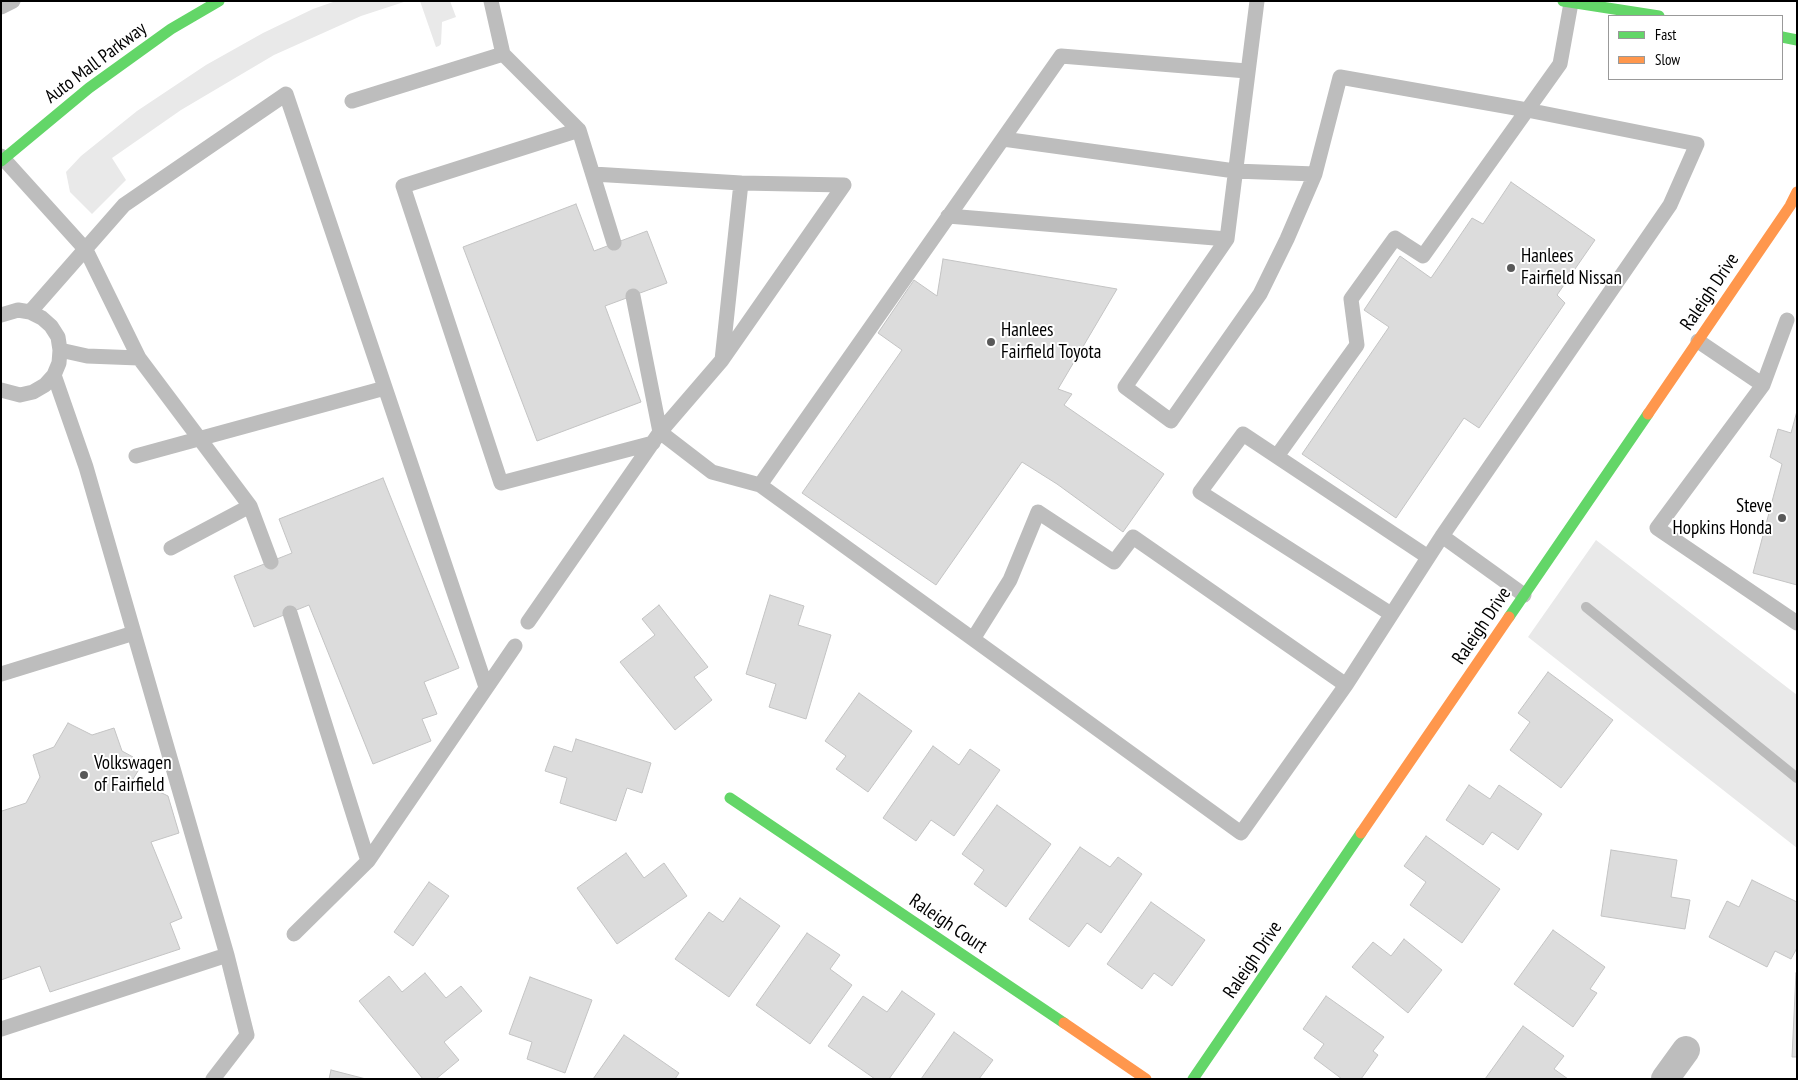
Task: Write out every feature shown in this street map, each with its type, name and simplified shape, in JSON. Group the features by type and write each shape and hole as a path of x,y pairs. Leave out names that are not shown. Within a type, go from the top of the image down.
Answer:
{"street":[{"name":"Auto Mall Parkway","path":"2,159 89,88 171,28 219,1"},
{"path":"1567,2 1652,15"},
{"path":"1783,37 1797,40"},
{"name":"Raleigh Drive","path":"1193,1079 1790,206 1797,192"},
{"name":"Raleigh Court","path":"730,798 1146,1079"},
{"path":"1665,1079 1686,1050"}],"lane":[{"path":"1,7 13,1"},
{"path":"491,1 503,54 579,130 614,243"},
{"path":"579,130 403,186 501,483 657,438 712,472 760,485 1241,833 1346,685 1442,536 1670,205 1697,144 1527,110 1340,77 1315,174 1287,239 1260,294 1171,421 1125,387 1226,239 1256,1"},
{"path":"1277,456 1357,345 1351,299 1395,238 1422,256 1560,64 1567,2"},
{"path":"352,101 503,54"},
{"path":"760,485 1061,56 1247,71"},
{"path":"30,312 124,205 286,94 486,688"},
{"path":"1003,138 1235,171 1315,174"},
{"path":"2,159 86,250 139,358 250,506 271,562"},
{"path":"528,622 657,438 722,360 844,185 741,184 593,174"},
{"path":"722,360 741,184"},
{"path":"948,216 1226,239"},
{"path":"633,296 657,438"},
{"path":"1,315 18,310 30,312 42,318 51,326 58,338 60,350 59,363 54,375 45,385 34,392 20,394 1,390"},
{"path":"1787,320 1763,385 1657,528 1797,623"},
{"path":"1698,340 1763,385"},
{"path":"60,350 87,356 139,358"},
{"path":"54,375 86,467 227,955 247,1035 213,1079"},
{"path":"136,456 385,388"},
{"path":"1391,614 1200,492 1243,434 1428,557"},
{"path":"171,548 250,506"},
{"path":"973,639 1010,580 1038,512 1114,562 1134,537 1346,685"},
{"path":"1442,536 1524,595"},
{"path":"290,613 368,862"},
{"path":"1,674 134,633"},
{"path":"294,934 368,862 515,646"},
{"path":"1,1029 227,955"}],"shaded area":[{"path":"336,1 407,1 361,16 274,55 181,110 112,158 126,180 92,214 70,192 66,172 81,156 137,111 206,65 263,33 313,9"},
{"path":"420,1 450,1 456,17 442,22 441,44 439,46 436,47"},
{"path":"1596,540 1797,695 1797,848 1528,637"}],"building":[{"path":"1511,182 1595,240 1557,295 1565,303 1479,428 1464,418 1396,518 1302,454 1389,327 1364,310 1400,256 1431,278 1472,218 1483,224"},
{"path":"576,204 594,251 647,231 667,283 605,306 641,402 537,441 463,247"},
{"path":"943,259 1117,289 1058,389 1072,394 1064,405 1164,474 1123,532 1057,484 1022,462 936,585 802,493 902,350 878,333 914,280 937,296"},
{"name":"Steve Hopkins Honda","path":"1797,411 1797,585 1753,573 1782,464 1770,457 1778,429 1791,433"},
{"path":"383,478 459,668 424,682 437,714 422,719 431,741 373,764 309,605 254,627 234,576 292,553 279,519"},
{"path":"770,595 804,606 798,625 831,635 806,719 769,707 776,684 746,674"},
{"path":"659,605 708,667 694,677 712,700 675,730 620,662 655,635 642,619"},
{"path":"1548,672 1613,720 1561,788 1510,750 1530,722 1518,713"},
{"path":"859,693 912,731 868,792 836,769 846,756 825,741"},
{"path":"68,723 92,735 114,728 122,751 133,757 138,771 133,779 168,796 179,833 151,842 182,918 170,923 180,949 50,992 40,966 1,980 1,809 2,811 26,803 40,777 33,755 54,747"},
{"path":"576,739 651,763 642,793 627,788 616,821 560,803 567,778 545,771 554,746 572,752"},
{"path":"933,746 959,765 970,749 1000,770 954,836 931,820 916,841 883,818"},
{"path":"1469,785 1490,799 1499,785 1542,814 1518,850 1492,832 1483,845 1446,820"},
{"path":"997,805 1051,844 1006,907 974,884 984,870 962,854"},
{"path":"1426,836 1500,889 1462,943 1410,905 1426,882 1404,866"},
{"path":"1080,847 1110,867 1118,857 1142,874 1101,933 1087,923 1069,947 1029,919"},
{"path":"1611,850 1677,860 1671,897 1690,900 1685,929 1601,916"},
{"path":"626,853 644,878 664,863 687,896 617,944 577,888"},
{"path":"1752,880 1797,902 1797,948 1791,959 1775,951 1767,967 1709,937 1727,901 1739,907"},
{"path":"429,882 449,896 413,946 394,932"},
{"path":"740,898 780,926 729,997 675,959 709,912 723,922"},
{"path":"1151,902 1205,940 1172,986 1154,973 1142,989 1107,964"},
{"path":"1553,930 1605,967 1590,989 1597,993 1573,1027 1514,984"},
{"path":"807,933 840,955 830,969 852,985 810,1044 756,1005"},
{"path":"1404,939 1442,970 1408,1013 1352,967 1373,942 1391,956"},
{"path":"425,973 446,998 461,986 482,1011 444,1042 459,1060 436,1079 423,1079 359,1001 389,976 402,992"},
{"path":"1796,973 1797,1057 1792,1057"},
{"path":"530,977 592,1000 565,1073 527,1059 532,1042 509,1034"},
{"path":"902,991 935,1014 889,1079 875,1079 828,1046 863,996 887,1012"},
{"path":"1326,996 1384,1037 1373,1051 1378,1055 1361,1079 1342,1079 1314,1058 1324,1044 1303,1029"},
{"path":"1523,1026 1564,1056 1554,1069 1568,1079 1485,1079"},
{"path":"954,1032 993,1060 979,1079 921,1079"},
{"path":"624,1035 679,1073 675,1079 593,1079"},
{"path":"331,1070 366,1079 329,1079"}],"waterway":[{"path":"1586,607 1797,778"}],"traffic: fast":[{"path":"1,161 89,88 171,29 219,1"},
{"path":"1563,1 1653,15"},
{"path":"1783,37 1797,40"},
{"path":"1509,617 1648,414"},
{"path":"730,798 1064,1023"},
{"path":"1193,1079 1361,833"}],"traffic: slow":[{"path":"1648,414 1790,206 1797,192"},
{"path":"1361,833 1509,617"},
{"path":"1064,1023 1146,1079"}],"place":[{"name":"Hanlees Fairfield Nissan","path":"1511,268"},
{"name":"Hanlees Fairfield Toyota","path":"991,342"},
{"name":"Steve Hopkins Honda","path":"1782,518"},
{"name":"Volkswagen of Fairfield","path":"84,775"}]}
